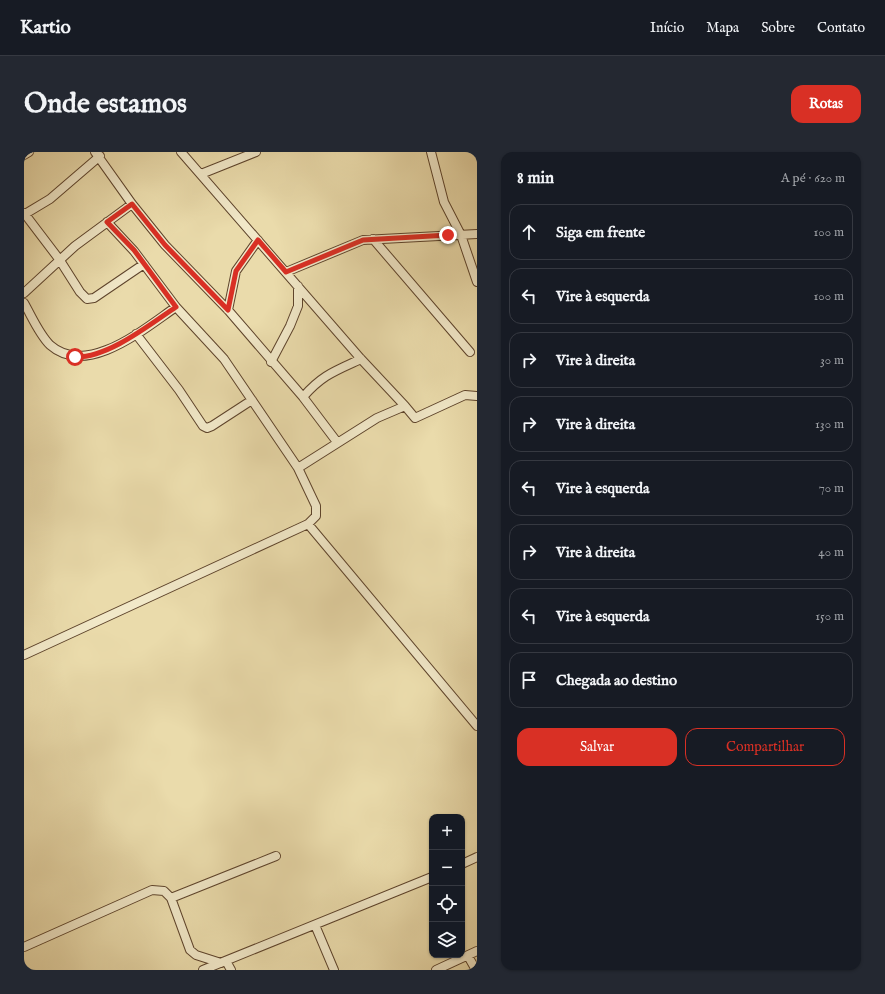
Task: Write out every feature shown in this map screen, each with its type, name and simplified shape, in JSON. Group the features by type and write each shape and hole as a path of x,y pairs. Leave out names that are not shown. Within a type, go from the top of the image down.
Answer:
{"street":[{"path":"24,155 29,152"},
{"path":"181,152 361,359 415,418 465,395 477,396"},
{"path":"201,174 256,152"},
{"path":"431,152 444,202 461,235 477,282"},
{"path":"144,264 94,298 87,299 80,292 25,213 50,199 98,154 132,204 165,245 228,310 271,362 303,397 337,442"},
{"path":"24,294 59,260 132,204"},
{"path":"24,655 308,524 316,516 316,506 298,468 224,359 176,307 134,250 107,222"},
{"path":"286,272 357,242 373,239 477,234"},
{"path":"373,239 470,352"},
{"path":"228,310 236,271 258,240"},
{"path":"271,362 290,326 298,306 298,286"},
{"path":"24,303 47,341 59,350 75,357 92,355 106,350 136,334 176,307"},
{"path":"136,334 179,390 203,426 207,428 212,426 252,400"},
{"path":"303,397 316,382 324,376 361,359"},
{"path":"298,468 377,418 405,406"},
{"path":"308,524 477,726"},
{"path":"171,898 276,856"},
{"path":"465,863 477,857"},
{"path":"203,970 429,878"},
{"path":"24,947 152,890 164,891 171,898 190,950 196,956 224,962 231,970"},
{"path":"315,925 334,970"},
{"path":"436,970 477,951"},
{"path":"468,956 476,970"}],"route":[{"path":"75,357 92,355 106,350 136,334 176,307 134,250 107,222 132,204 165,245 228,310 236,271 258,240 286,272 363,240 448,235"}]}
